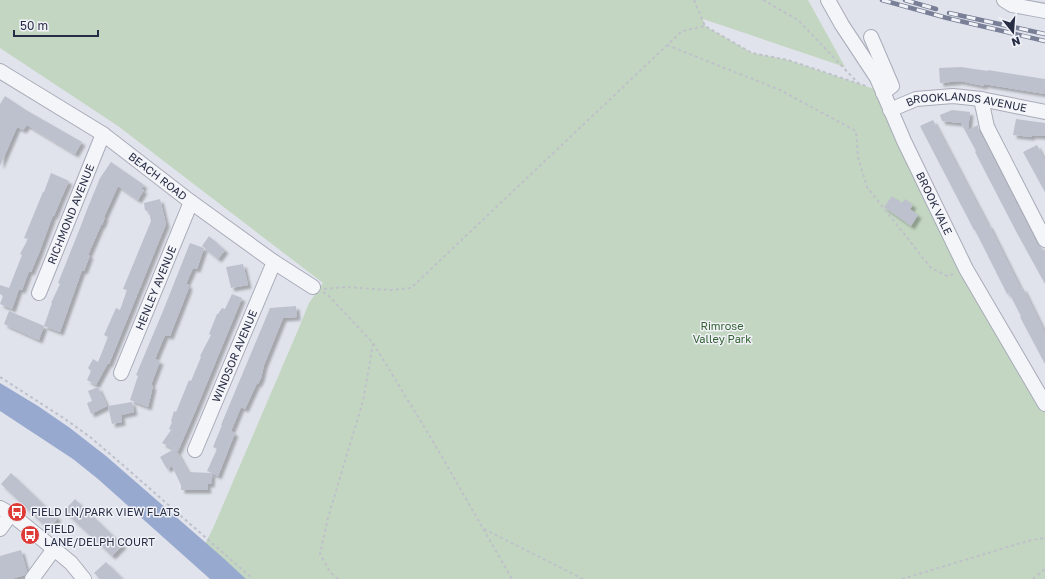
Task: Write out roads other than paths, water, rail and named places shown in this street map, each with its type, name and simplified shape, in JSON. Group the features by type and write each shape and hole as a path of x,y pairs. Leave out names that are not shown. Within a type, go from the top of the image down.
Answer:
{"street":[{"path":"1004,0 1012,5 1045,11"},
{"name":"BROOK VALE","path":"828,1 877,78 904,142 966,269 1045,404"},
{"path":"871,36 892,86 883,93"},
{"name":"BEACH ROAD","path":"1,75 103,134 191,202 274,262 313,287"},
{"name":"BROOKLANDS AVENUE","path":"890,110 916,99 953,96 981,99 1045,112"},
{"path":"981,99 987,127 1045,240"},
{"name":"RICHMOND AVENUE","path":"38,293 103,134"},
{"name":"HENLEY AVENUE","path":"121,373 191,202"},
{"name":"WINDSOR AVENUE","path":"195,450 274,262"},
{"path":"0,529 5,511 71,563 84,579"},
{"path":"32,579 54,549"}],"water":[{"path":"0,383 38,406 70,428 106,456 246,579 210,579 98,479 73,459 0,411"}],"railway":[{"path":"882,0 947,18 1045,41"},
{"path":"905,0 936,9"},
{"path":"949,13 1045,34"}],"place":[{"name":"FIELD LN/PARK VIEW FLATS","path":"17,512"},
{"name":"FIELD LANE/DELPH COURT","path":"30,535"}],"park label":[{"name":"Rimrose Valley Park","path":"722,332"}]}
